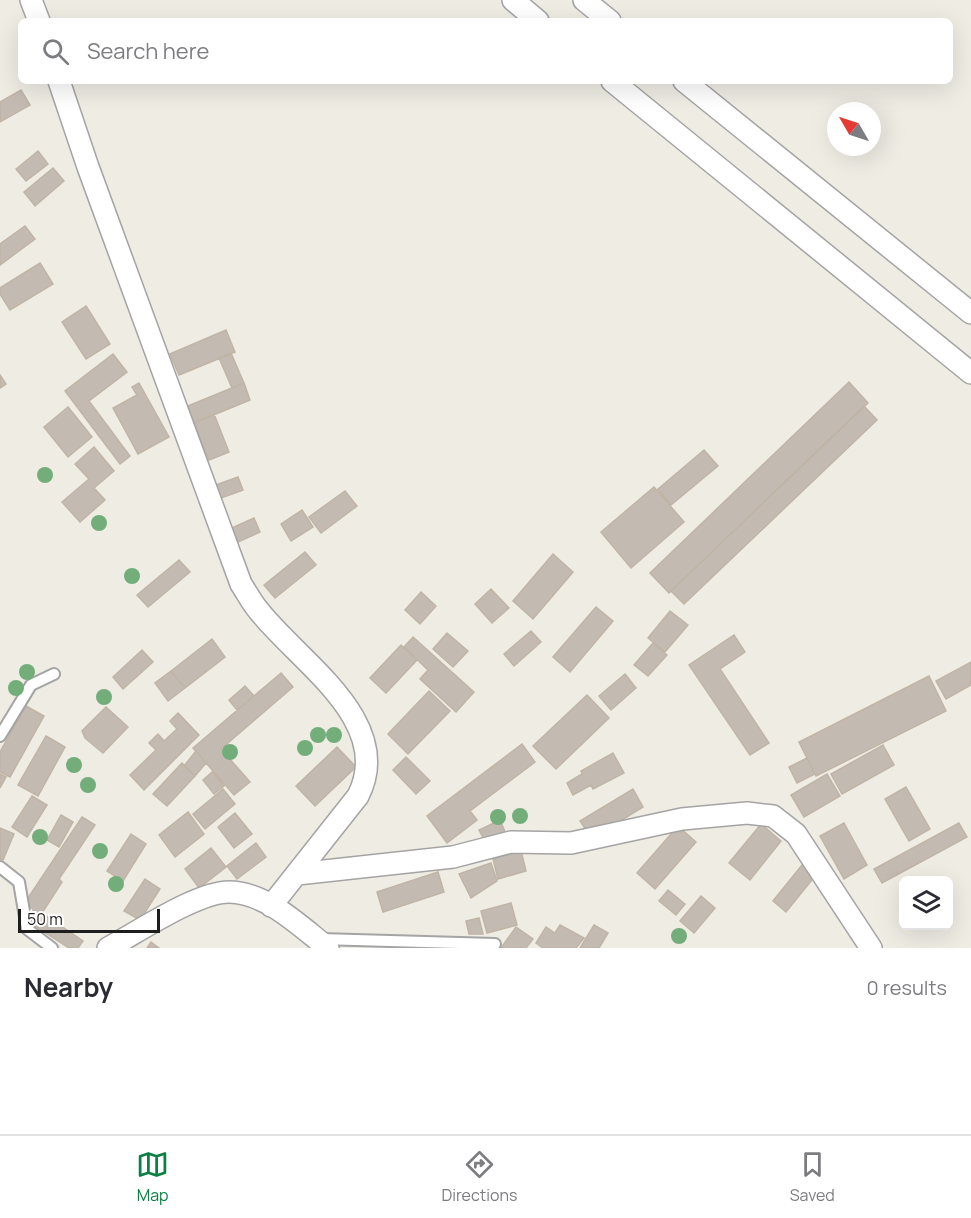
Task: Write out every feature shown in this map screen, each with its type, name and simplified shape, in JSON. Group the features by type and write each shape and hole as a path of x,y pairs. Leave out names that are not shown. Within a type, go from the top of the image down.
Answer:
{"street":[{"path":"31,0 38,18"},
{"path":"513,0 534,18"},
{"path":"584,0 606,18"},
{"path":"60,84 242,584 259,612 338,695 362,733 369,764 366,780 343,818 271,906"},
{"path":"616,84 971,373"},
{"path":"688,84 971,313"},
{"path":"297,874 453,857 511,842 571,843 682,819 760,813 781,820 796,834 871,948"},
{"path":"108,948 210,895 240,894 271,906 322,943"}],"lane":[{"path":"0,736 31,685 54,674"},
{"path":"0,867 19,882 27,928 52,948"},
{"path":"322,943 495,944"}],"building":[{"path":"21,90 30,105 0,122 0,102"},
{"path":"38,151 48,164 26,181 16,169"},
{"path":"53,168 64,181 35,206 24,192"},
{"path":"25,226 35,239 0,265 0,244"},
{"path":"40,263 53,284 10,310 0,294 0,288"},
{"path":"86,306 110,344 86,359 62,322"},
{"path":"226,330 235,352 179,375 170,354"},
{"path":"231,353 244,383 232,388 219,358"},
{"path":"113,354 127,372 89,401 130,456 120,464 65,391"},
{"path":"0,375 6,384 0,388"},
{"path":"849,382 868,403 669,593 650,573"},
{"path":"139,383 169,437 138,454 113,408 137,395 132,387"},
{"path":"244,383 250,400 194,423 188,406"},
{"path":"864,406 877,420 684,604 671,591"},
{"path":"68,407 92,437 68,457 44,427"},
{"path":"214,414 229,452 209,460 194,423"},
{"path":"94,447 114,471 94,488 105,500 80,522 62,502 89,479 75,464"},
{"path":"704,450 718,466 671,505 658,489"},
{"path":"238,477 243,490 221,498 216,485"},
{"path":"654,487 684,522 631,568 601,532"},
{"path":"345,491 357,506 321,533 309,517"},
{"path":"302,510 313,527 291,541 281,524"},
{"path":"254,518 260,532 238,542 232,528"},
{"path":"305,552 316,565 275,598 264,585"},
{"path":"553,554 573,572 533,619 513,601"},
{"path":"179,560 190,572 148,607 137,595"},
{"path":"491,589 509,608 492,623 475,604"},
{"path":"421,592 436,606 420,624 405,610"},
{"path":"596,607 613,621 570,672 553,657"},
{"path":"670,611 688,625 665,652 648,638"},
{"path":"531,631 541,642 514,666 504,654"},
{"path":"447,633 468,651 453,667 433,649"},
{"path":"734,635 745,652 720,669 769,743 750,755 689,665"},
{"path":"413,637 474,692 456,712 420,679 428,670 404,647"},
{"path":"212,639 225,657 185,688 171,671"},
{"path":"653,643 667,655 648,676 634,665"},
{"path":"401,645 417,660 386,693 370,678"},
{"path":"142,650 153,662 123,689 113,677"},
{"path":"971,662 971,685 946,699 936,681"},
{"path":"171,671 185,688 168,701 155,683"},
{"path":"281,673 293,687 221,749 250,782 234,795 193,748"},
{"path":"625,674 636,688 611,710 599,696"},
{"path":"929,676 946,711 816,776 799,742"},
{"path":"245,686 254,696 237,710 229,700"},
{"path":"429,691 450,711 408,754 388,734"},
{"path":"587,695 609,718 556,769 533,746"},
{"path":"26,706 44,716 10,777 0,772 0,752"},
{"path":"106,707 128,727 103,753 85,738 82,731"},
{"path":"178,713 199,735 144,790 130,775 156,750 149,743 158,734 164,741 177,729 170,721"},
{"path":"46,736 65,747 38,796 18,785"},
{"path":"522,744 535,762 470,811 477,820 447,843 427,816"},
{"path":"883,745 894,765 842,794 831,774"},
{"path":"337,747 356,767 315,806 296,786"},
{"path":"196,751 206,763 195,776 184,766"},
{"path":"613,753 624,773 593,789 591,785 573,795 567,783 582,774 581,771"},
{"path":"406,757 430,781 416,794 393,770"},
{"path":"807,758 815,774 797,783 789,767"},
{"path":"182,763 195,776 167,806 153,794"},
{"path":"212,772 224,786 214,794 203,780"},
{"path":"0,774 6,777 0,788"},
{"path":"827,774 840,796 804,817 791,795"},
{"path":"906,787 930,829 909,841 885,799"},
{"path":"223,789 235,804 205,829 193,814"},
{"path":"633,789 643,807 617,823 586,830 580,821"},
{"path":"32,796 47,805 27,837 12,827"},
{"path":"188,812 204,834 175,857 159,835"},
{"path":"235,813 252,834 234,848 218,827"},
{"path":"61,815 73,822 59,847 47,840"},
{"path":"82,817 95,825 59,879 62,882 42,913 83,941 78,948 69,948 32,924 28,898"},
{"path":"500,820 506,834 486,843 479,830"},
{"path":"844,823 867,865 844,879 820,836"},
{"path":"959,823 967,837 882,883 874,869"},
{"path":"761,824 781,841 750,880 729,863"},
{"path":"678,826 696,842 655,889 637,873"},
{"path":"0,828 14,834 3,860 0,859"},
{"path":"131,834 146,844 123,881 107,871"},
{"path":"256,843 266,857 237,879 227,866"},
{"path":"211,848 226,867 199,888 185,869"},
{"path":"521,851 526,871 498,879 493,859"},
{"path":"491,863 497,881 471,898 459,874"},
{"path":"802,865 815,876 786,912 773,901"},
{"path":"438,872 444,892 383,912 377,892"},
{"path":"145,879 160,889 140,920 124,911"},
{"path":"668,890 685,904 676,915 659,901"},
{"path":"701,896 715,908 694,933 680,921"},
{"path":"511,903 517,925 487,933 481,911"},
{"path":"479,918 483,934 469,934 466,921"},
{"path":"560,925 584,938 576,948 543,948 536,943 546,927 555,933"},
{"path":"594,925 608,933 599,948 580,948"},
{"path":"516,927 533,939 526,948 501,948"},
{"path":"151,942 159,948 147,948"}]}
